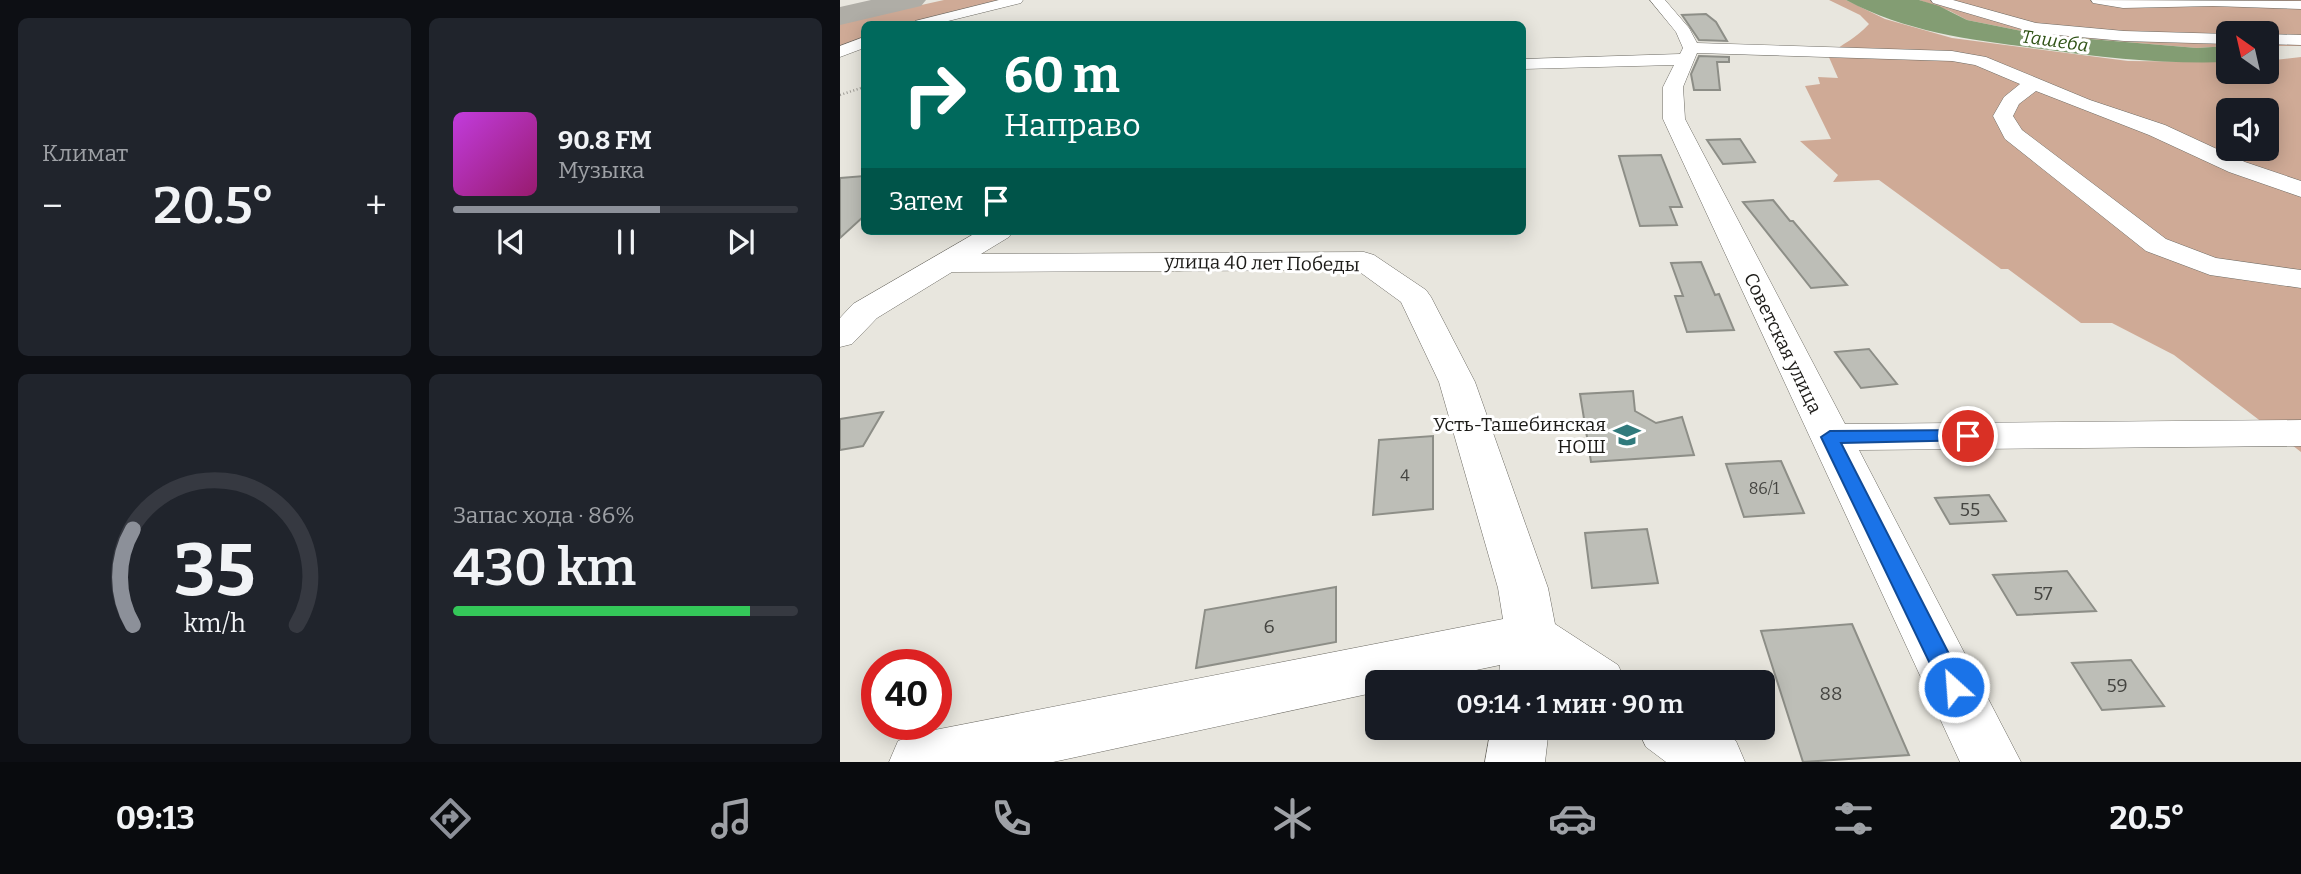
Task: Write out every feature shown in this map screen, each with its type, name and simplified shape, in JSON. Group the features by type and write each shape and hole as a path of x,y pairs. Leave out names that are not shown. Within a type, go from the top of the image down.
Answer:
{"street":[{"path":"932,21 1016,0"},
{"path":"1657,0 1683,31 1689,54"},
{"path":"1938,0 2035,28 2124,36 2216,39"},
{"path":"2098,0 2123,4 2210,1 2301,5"},
{"path":"2279,39 2301,40"},
{"path":"840,52 861,43"},
{"path":"1526,64 1689,54 1952,56 1980,61 2157,130 2237,167 2301,189"},
{"name":"Советская улица","path":"1689,54 1674,87 1674,119 1991,762"},
{"path":"2034,83 2011,101 2003,116 2012,134 2155,245 2210,266 2301,279"},
{"path":"840,337 865,311 992,235"},
{"name":"улица 40 лет Победы","path":"943,263 1364,261 1415,297 1457,382 1523,589 1528,659"},
{"path":"1830,437 2301,433"},
{"path":"919,762 1528,659 1562,670"},
{"path":"1515,762 1518,740"},
{"path":"1683,740 1716,762"}],"path":[{"path":"840,95 861,88"}],"shaded area":[{"path":"944,0 1010,0 925,21 861,21 861,40 840,47 840,23"},
{"path":"1829,0 1846,0 1885,19 1952,38 2128,61 2216,62 2216,84 2279,84 2279,60 2301,57 2301,452 2174,355 2112,323 2081,323 2008,269 2001,269 1879,180 1833,182 1838,175 1800,141 1831,139 1805,86 1820,84 1818,77 1838,78 1828,55 1869,24 1860,15"},
{"path":"1919,0 2301,0 2301,46 2279,46 2279,21 2216,21 2216,47 2197,48 2042,35 1967,20"}],"water":[{"name":"Ташеба","path":"1846,0 1919,0 1939,6 1967,20 2042,35 2197,48 2216,47 2216,62 2112,58 1966,38 1917,28"}],"building":[{"path":"1706,14 1716,22 1727,41 1699,40 1682,15"},
{"path":"1699,56 1729,57 1729,62 1717,62 1720,90 1694,90 1691,74"},
{"path":"1740,139 1755,162 1723,164 1707,140"},
{"path":"1661,155 1682,207 1670,207 1677,225 1640,226 1619,156"},
{"path":"861,176 861,219 840,238 840,178"},
{"path":"1773,200 1847,285 1811,288 1743,202"},
{"path":"1701,262 1715,295 1719,294 1734,330 1687,332 1675,296 1683,296 1671,263"},
{"path":"1869,349 1897,384 1861,388 1835,352"},
{"path":"1633,391 1635,411 1656,423 1682,417 1694,455 1591,462 1580,394"},
{"path":"883,412 863,446 840,450 840,419"},
{"path":"1433,436 1433,509 1373,515 1379,440"},
{"path":"1781,461 1804,513 1744,517 1726,464"},
{"path":"1989,495 2006,521 1950,524 1935,498"},
{"path":"1647,529 1658,583 1592,588 1585,533"},
{"path":"2067,571 2096,611 2017,615 1993,575"},
{"path":"1336,587 1336,642 1196,668 1205,610"},
{"path":"1852,624 1909,755 1803,762 1761,631"},
{"path":"2131,660 2164,706 2102,710 2072,663"}],"taxiway":[{"path":"840,16 911,0"}],"place":[{"name":"Усть-Ташебинская НОШ","path":"1627,435"}],"route":[{"path":"1954,687 1830,437 1968,436"}]}
